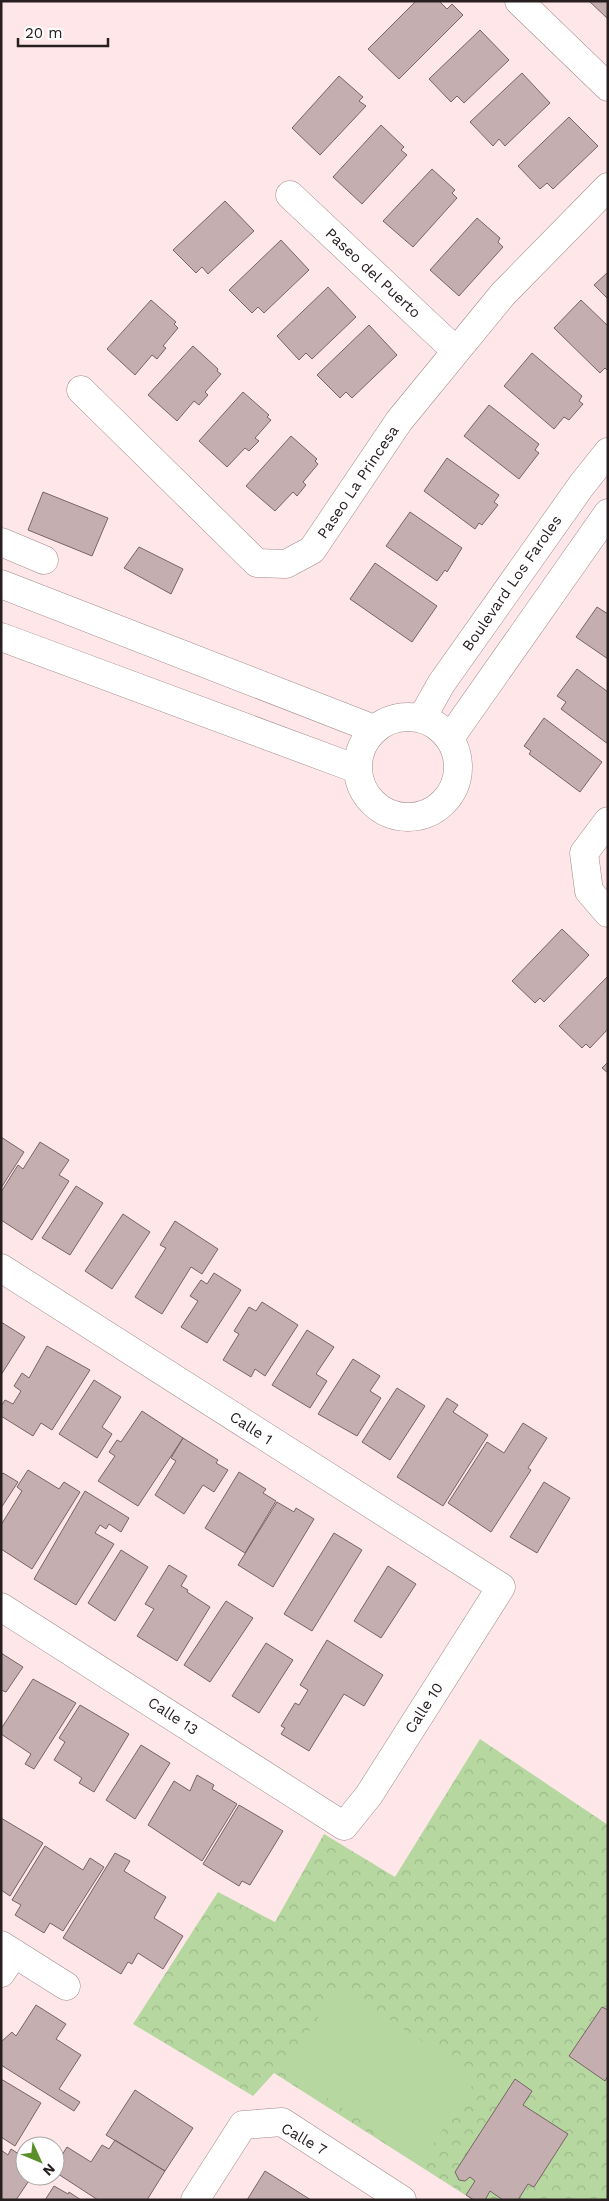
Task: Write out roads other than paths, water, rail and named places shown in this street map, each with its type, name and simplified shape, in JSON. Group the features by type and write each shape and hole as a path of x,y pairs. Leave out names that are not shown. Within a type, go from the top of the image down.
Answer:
{"street":[{"path":"519,1 608,87"},
{"name":"Paseo La Princesa","path":"80,390 257,563 286,564 312,550 399,421 456,351 503,294 608,187"},
{"name":"Paseo del Puerto","path":"290,195 456,351"},
{"name":"Boulevard Los Faroles","path":"422,718 441,684 581,486 608,452"},
{"path":"450,738 608,514"},
{"path":"1,542 44,560"},
{"path":"1,584 374,729"},
{"path":"1,637 357,768"},
{"path":"405,716 422,718 438,726 450,738 457,754 458,770 454,787 445,801 431,812 415,817 398,816 382,810 369,800 360,786 357,768 359,754 365,740 374,729 389,720 405,716"},
{"path":"608,821 584,853 589,891 608,913"},
{"name":"Calle 1","path":"1,1268 501,1587"},
{"name":"Calle 10","path":"344,1826 369,1795 501,1587"},
{"name":"Calle 13","path":"1,1607 344,1826"},
{"path":"6,1957 66,1986"},
{"name":"Calle 7","path":"195,2200 243,2125 282,2122 402,2200"}]}
